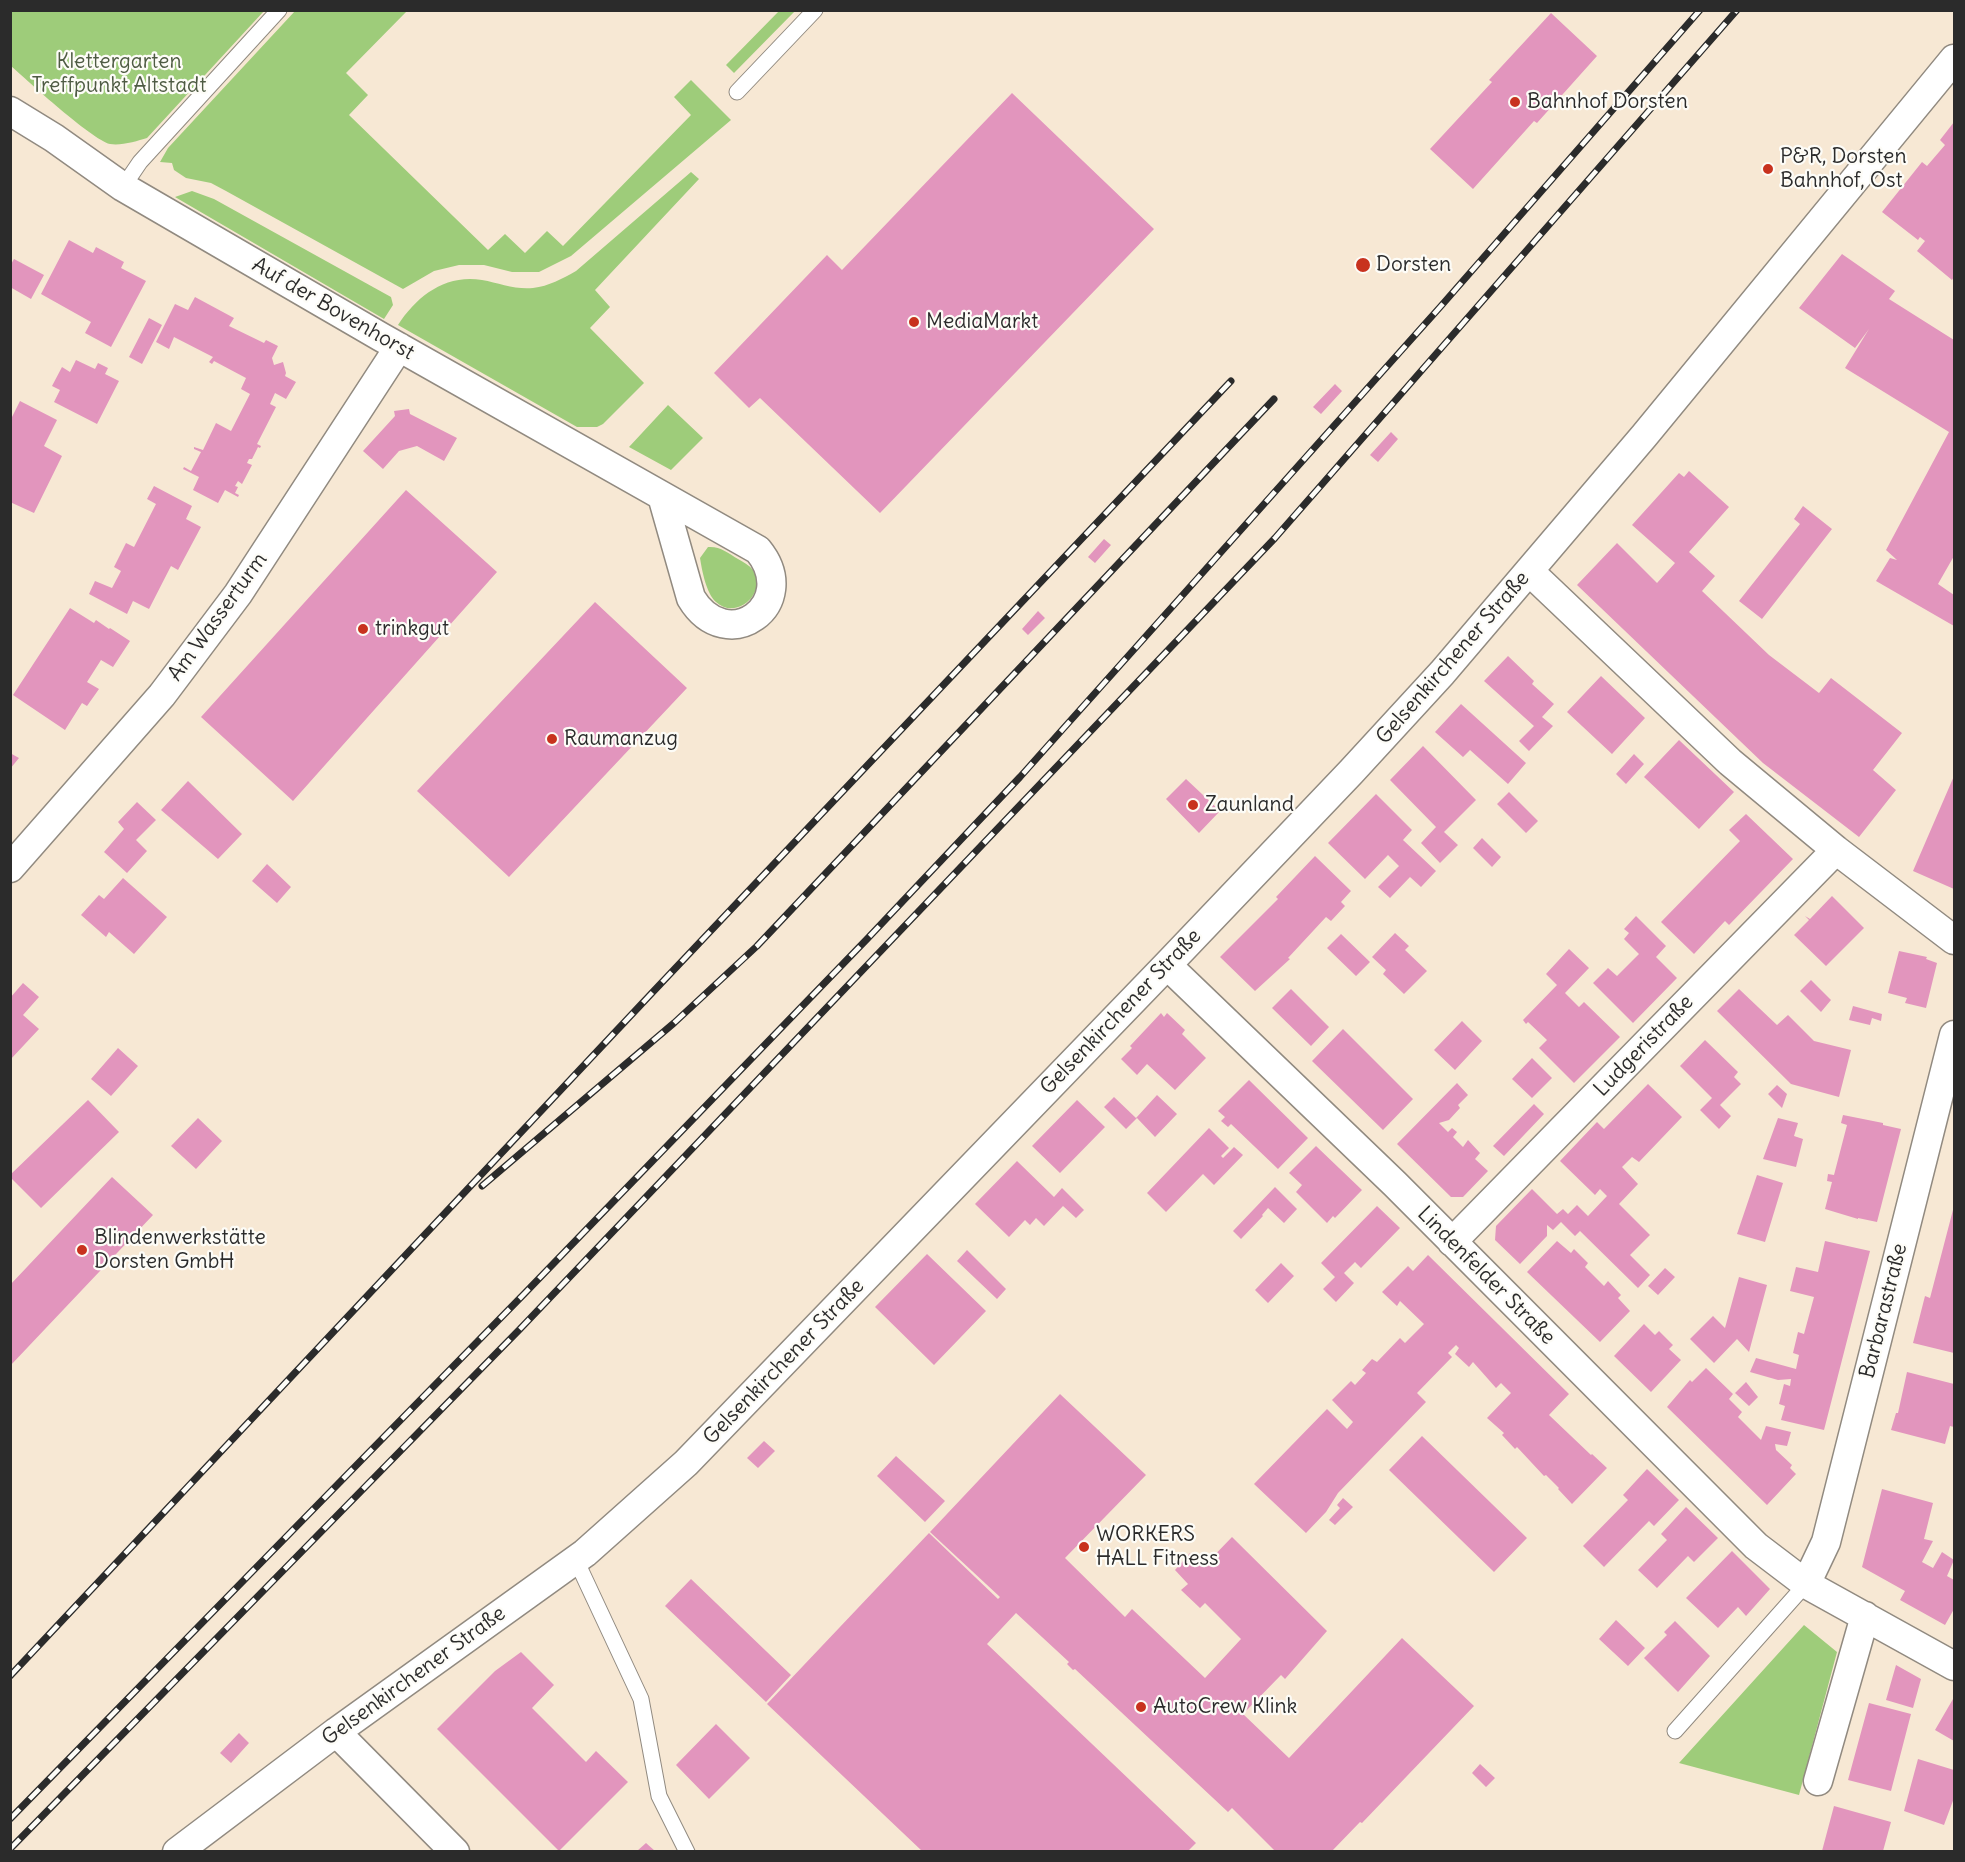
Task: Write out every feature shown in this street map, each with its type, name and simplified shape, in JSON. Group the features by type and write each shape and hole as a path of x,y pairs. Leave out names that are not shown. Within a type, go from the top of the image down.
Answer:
{"street":[{"name":"Gelsenkirchener Straße","path":"177,1851 336,1731 576,1560 686,1463 1167,965 1359,764 1442,673 1659,418 1954,59"},
{"name":"Auf der Bovenhorst","path":"10,111 54,138 123,187 399,347 758,550 772,573 772,586 769,599 751,620 723,625 709,619 698,610 691,598 662,496"},
{"name":"Am Wasserturm","path":"10,868 162,695 238,594 399,347"},
{"path":"1529,571 1730,762 1836,850 1954,940"},
{"name":"Ludgeristraße","path":"1452,1242 1836,850"},
{"name":"Lindenfelder Straße","path":"1167,965 1395,1184 1756,1546 1806,1584 1954,1666"},
{"name":"Barbarastraße","path":"1806,1584 1826,1542 1954,1035"},
{"path":"1818,1781 1864,1616"},
{"path":"336,1731 455,1851"}],"lane":[{"path":"123,187 140,162 279,10"},
{"path":"738,92 816,10"},
{"path":"576,1560 641,1699 659,1796 687,1851"},
{"path":"1675,1731 1806,1584"}],"green space":[{"name":"Klettergarten Treffpunkt Altstadt","path":"10,11 264,11 147,138 129,143 110,144 89,132 11,66"},
{"path":"295,11 407,11 346,73 368,95 349,115 488,250 505,234 525,253 547,231 563,246 691,115 674,97 691,80 731,120 571,256 539,272 512,272 484,265 459,265 434,271 403,289 211,183 186,178 174,170 172,163 160,162 168,148"},
{"path":"779,11 795,11 734,73 726,65"},
{"path":"691,172 699,179 595,290 610,307 590,328 644,383 603,424 597,427 577,427 398,325 423,296 433,289 456,280 482,280 514,287 533,288 566,277 576,271"},
{"path":"192,191 214,199 391,297 393,305 384,319 175,197"},
{"path":"668,405 703,438 671,470 629,447"},
{"path":"708,547 724,550 753,570 757,579 756,587 748,602 732,608 724,607 713,598 705,581 700,558"},
{"path":"1804,1625 1837,1652 1799,1795 1679,1763"}],"building":[{"name":"Bahnhof Dorsten","path":"1551,13 1597,56 1537,123 1534,121 1473,189 1430,149"},
{"name":"MediaMarkt","path":"1012,93 1154,229 880,513 760,398 749,408 714,373 827,255 842,270"},
{"path":"1954,122 1954,277 1952,280 1917,251 1925,241 1920,237 1918,240 1882,212 1922,162 1927,166 1945,145 1940,140"},
{"path":"69,240 93,253 96,247 124,262 121,268 146,281 111,347 85,333 91,322 41,294"},
{"path":"1842,254 1895,291 1889,299 1954,340 1954,556 1938,584 1954,595 1954,626 1876,581 1890,558 1897,560 1886,550 1949,432 1845,368 1869,329 1855,348 1799,308"},
{"path":"14,259 44,275 31,299 10,287 10,266"},
{"path":"195,297 234,318 229,326 264,343 266,340 278,346 272,358 274,365 283,362 285,376 296,382 286,399 275,393 270,404 276,407 257,444 261,446 247,463 252,465 242,484 238,481 235,486 238,487 235,493 239,495 238,497 225,490 218,503 193,490 199,477 183,469 184,467 191,471 201,452 194,447 203,450 216,423 231,431 250,394 241,389 246,378 214,361 212,364 209,362 213,357 174,337 169,349 156,342 175,304 188,310"},
{"path":"149,318 162,325 142,364 129,357"},
{"path":"76,360 95,369 98,363 108,368 105,374 119,381 97,424 54,402 60,390 52,386 62,367 70,372"},
{"path":"1335,384 1342,391 1321,414 1313,407"},
{"path":"20,401 57,420 44,446 62,456 34,513 10,502 10,421"},
{"path":"409,409 410,414 457,438 444,461 417,446 399,451 383,469 363,451 395,416 394,411"},
{"path":"1391,432 1398,439 1378,462 1370,455"},
{"path":"1689,471 1729,507 1689,552 1715,576 1702,591 1769,655 1819,693 1831,678 1902,733 1873,770 1896,790 1859,837 1763,763 1577,585 1617,543 1657,583 1675,563 1632,525 1679,473 1684,477"},
{"path":"154,486 192,506 186,519 201,527 178,570 171,566 149,609 133,601 127,614 89,594 95,581 112,588 121,571 114,567 126,543 134,547 156,504 147,499"},
{"name":"trinkgut","path":"406,490 497,572 293,801 201,717"},
{"path":"1803,506 1832,529 1762,619 1739,601 1800,524 1794,519"},
{"path":"1104,539 1111,545 1095,563 1088,557"},
{"name":"Raumanzug","path":"595,602 687,688 509,877 417,791"},
{"path":"70,608 94,623 96,620 130,641 113,667 101,660 87,682 99,689 87,706 82,703 65,730 13,695"},
{"path":"1038,611 1045,618 1028,635 1022,629"},
{"path":"1508,656 1534,681 1532,684 1554,704 1542,717 1553,726 1529,751 1519,741 1534,726 1484,681"},
{"path":"1601,676 1645,718 1612,754 1567,712"},
{"path":"1461,704 1526,763 1508,784 1470,750 1463,757 1435,732"},
{"path":"1679,740 1734,792 1699,829 1644,777"},
{"path":"1423,746 1476,800 1444,832 1458,845 1440,863 1421,843 1436,827 1390,780"},
{"path":"10,753 19,758 10,769"},
{"path":"1634,754 1644,764 1626,784 1616,774"},
{"path":"1954,776 1954,889 1913,871"},
{"name":"Zaunland","path":"1186,779 1220,811 1199,833 1166,799"},
{"path":"188,781 242,834 218,859 161,810"},
{"path":"1509,792 1538,821 1526,833 1497,804"},
{"path":"1376,794 1412,830 1403,840 1436,871 1421,887 1410,877 1390,898 1378,887 1399,866 1388,855 1365,879 1328,843"},
{"path":"137,802 156,820 136,840 147,851 127,873 104,852 124,829 118,822"},
{"path":"1746,814 1793,859 1729,925 1725,921 1694,954 1661,922 1740,841 1729,830"},
{"path":"1482,838 1501,857 1492,867 1473,848"},
{"path":"1315,856 1351,891 1341,902 1345,906 1331,921 1326,917 1288,958 1290,959 1255,991 1220,957 1278,899 1276,897"},
{"path":"267,864 291,887 277,903 252,881"},
{"path":"123,878 167,917 134,954 109,932 106,937 81,915 99,895 104,899"},
{"path":"1832,896 1864,928 1826,966 1794,935 1809,920 1805,916 1810,919"},
{"path":"1636,916 1666,946 1656,957 1677,978 1633,1023 1593,983 1608,968 1617,976 1639,954 1624,939 1629,933 1624,929"},
{"path":"1395,933 1409,946 1405,950 1427,971 1404,994 1383,974 1386,970 1372,957"},
{"path":"1341,934 1370,962 1356,976 1327,948"},
{"path":"1569,949 1589,968 1565,993 1579,1007 1584,1002 1620,1037 1574,1083 1539,1048 1547,1040 1523,1020 1557,985 1546,974"},
{"path":"1899,951 1927,957 1926,959 1937,963 1926,1008 1905,1003 1907,998 1888,993"},
{"path":"1811,980 1831,1000 1821,1012 1800,991"},
{"path":"23,983 39,997 23,1015 39,1029 10,1060 10,998"},
{"path":"1291,989 1329,1027 1311,1046 1272,1008"},
{"path":"1739,989 1777,1025 1788,1015 1814,1041 1851,1050 1839,1097 1791,1084 1717,1011"},
{"path":"1853,1006 1882,1014 1881,1021 1872,1018 1870,1025 1849,1020"},
{"path":"1161,1013 1164,1017 1167,1013 1185,1030 1182,1034 1206,1058 1175,1090 1147,1064 1137,1075 1121,1059"},
{"path":"1462,1021 1482,1041 1455,1070 1434,1050"},
{"path":"1343,1029 1413,1099 1383,1130 1312,1061"},
{"path":"1705,1040 1738,1072 1734,1077 1741,1084 1720,1105 1731,1116 1719,1129 1700,1110 1712,1098 1680,1066"},
{"path":"118,1048 138,1066 111,1096 91,1079"},
{"path":"1532,1058 1552,1078 1532,1098 1512,1079"},
{"path":"1249,1080 1308,1138 1278,1169 1231,1124 1228,1127 1221,1121 1225,1117 1218,1111"},
{"path":"1457,1083 1468,1095 1458,1105 1460,1108 1449,1120 1439,1123 1448,1132 1452,1128 1457,1132 1453,1137 1463,1147 1468,1140 1480,1153 1475,1159 1488,1171 1463,1197 1451,1197 1397,1144"},
{"path":"1648,1084 1682,1117 1639,1162 1632,1157 1622,1167 1638,1184 1619,1204 1650,1235 1630,1255 1650,1275 1638,1288 1580,1231 1575,1236 1561,1222 1553,1230 1547,1225 1547,1236 1520,1264 1495,1240 1496,1226 1532,1189 1557,1214 1563,1209 1568,1214 1577,1205 1588,1216 1607,1196 1600,1189 1595,1195 1560,1161 1597,1122 1604,1129"},
{"path":"1777,1085 1787,1094 1782,1108 1768,1094"},
{"path":"1157,1095 1177,1114 1155,1137 1137,1118 1126,1129 1104,1107 1114,1097 1136,1118"},
{"path":"88,1100 119,1132 41,1208 10,1175"},
{"path":"1077,1100 1105,1127 1060,1173 1032,1146"},
{"path":"1534,1104 1544,1114 1504,1156 1493,1146"},
{"path":"1843,1115 1901,1129 1877,1222 1825,1209 1832,1182 1827,1181 1828,1174 1834,1175 1847,1125 1841,1123"},
{"path":"198,1118 222,1141 196,1169 171,1146"},
{"path":"1778,1118 1798,1123 1794,1136 1803,1139 1796,1167 1763,1159"},
{"path":"1209,1128 1229,1148 1221,1156 1223,1158 1234,1147 1243,1155 1214,1185 1203,1174 1166,1212 1147,1193"},
{"path":"1316,1146 1362,1190 1335,1218 1333,1216 1327,1223 1296,1192 1302,1185 1289,1173"},
{"path":"1017,1161 1054,1197 1062,1188 1084,1210 1076,1218 1063,1206 1044,1226 1036,1218 1030,1225 1025,1220 1009,1237 975,1204"},
{"path":"1757,1175 1783,1183 1765,1242 1737,1234"},
{"name":"Blindenwerkstätte Dorsten GmbH","path":"112,1177 153,1215 10,1366 10,1285"},
{"path":"1275,1187 1297,1209 1284,1223 1268,1208 1241,1239 1233,1231"},
{"path":"1377,1206 1400,1228 1361,1268 1355,1262 1344,1273 1354,1283 1336,1302 1323,1289 1335,1277 1321,1263"},
{"path":"1954,1206 1954,1353 1913,1343 1925,1296 1930,1298"},
{"path":"1557,1241 1571,1253 1574,1249 1588,1263 1585,1267 1604,1286 1608,1281 1621,1295 1618,1298 1630,1311 1600,1342 1527,1272"},
{"path":"1825,1241 1870,1251 1824,1430 1781,1420 1785,1406 1779,1404 1784,1384 1790,1386 1791,1379 1778,1380 1750,1372 1756,1358 1796,1369 1799,1355 1793,1353 1798,1332 1804,1334 1814,1297 1790,1291 1796,1267 1818,1272"},
{"path":"967,1250 1006,1289 997,1299 957,1261"},
{"path":"927,1254 986,1311 934,1365 875,1307"},
{"path":"1428,1255 1569,1394 1549,1415 1607,1468 1572,1504 1559,1488 1546,1475 1544,1476 1517,1447 1515,1449 1502,1435 1504,1433 1487,1418 1511,1393 1501,1383 1496,1388 1473,1362 1469,1367 1455,1354 1459,1348 1456,1345 1448,1353 1452,1357 1417,1393 1426,1402 1338,1493 1326,1512 1306,1533 1254,1484 1327,1409 1347,1429 1353,1422 1332,1400 1351,1381 1355,1385 1366,1373 1362,1370 1372,1359 1377,1362 1400,1338 1405,1343 1424,1324 1400,1301 1397,1306 1382,1292 1408,1266 1413,1271"},
{"path":"1281,1263 1294,1276 1268,1303 1255,1290"},
{"path":"1665,1268 1675,1277 1658,1295 1648,1286"},
{"path":"1739,1277 1767,1285 1749,1352 1737,1339 1714,1363 1690,1339 1713,1316 1725,1328"},
{"path":"1644,1324 1655,1335 1659,1331 1673,1345 1669,1349 1681,1360 1651,1392 1614,1356"},
{"path":"1706,1368 1733,1394 1729,1399 1742,1412 1738,1417 1761,1440 1766,1426 1791,1432 1787,1446 1775,1444 1776,1450 1792,1465 1790,1468 1796,1474 1767,1505 1667,1407 1690,1380 1692,1382"},
{"path":"1907,1372 1954,1384 1954,1427 1950,1426 1945,1444 1891,1430 1896,1413 1898,1413"},
{"path":"1746,1382 1758,1397 1749,1406 1735,1393"},
{"path":"1060,1394 1146,1475 1065,1558 1125,1617 1132,1609 1205,1678 1241,1639 1205,1603 1200,1608 1181,1590 1188,1584 1175,1570 1190,1553 1204,1566 1232,1537 1327,1631 1285,1679 1281,1675 1243,1714 1289,1758 1402,1638 1474,1706 1362,1823 1360,1822 1332,1851 1275,1851 1232,1808 1228,1812 1075,1669 1073,1670 1067,1664 1069,1662 1016,1613 987,1644 1196,1843 1188,1851 922,1851 767,1704 929,1533 998,1599 1000,1597 930,1532"},
{"path":"1422,1436 1527,1538 1494,1572 1389,1470"},
{"path":"764,1441 775,1451 758,1468 747,1458"},
{"path":"896,1456 945,1501 925,1522 877,1476"},
{"path":"1647,1469 1679,1500 1654,1526 1649,1521 1604,1567 1583,1546 1628,1500 1623,1495"},
{"path":"1882,1489 1933,1503 1924,1539 1933,1541 1922,1562 1933,1568 1942,1552 1954,1560 1947,1576 1954,1580 1954,1609 1945,1625 1900,1600 1905,1591 1862,1567"},
{"path":"1343,1498 1353,1507 1335,1525 1329,1520 1340,1508 1337,1505"},
{"path":"1686,1507 1718,1538 1694,1562 1688,1556 1657,1588 1638,1570 1667,1540 1661,1534"},
{"path":"1732,1551 1770,1589 1746,1616 1738,1607 1718,1628 1686,1598"},
{"path":"691,1579 791,1675 766,1702 665,1606"},
{"path":"1616,1620 1645,1648 1628,1666 1599,1639"},
{"path":"1675,1621 1710,1656 1678,1692 1644,1658 1667,1635 1664,1632"},
{"path":"521,1652 554,1685 532,1708 586,1762 596,1751 628,1782 559,1851 437,1729 495,1671"},
{"path":"1896,1665 1921,1679 1913,1708 1886,1700"},
{"path":"1954,1700 1954,1741 1935,1730"},
{"path":"1869,1703 1911,1714 1891,1791 1848,1780"},
{"path":"716,1724 750,1758 709,1799 676,1765"},
{"path":"239,1733 249,1743 231,1763 220,1753"},
{"path":"1918,1759 1954,1770 1954,1798 1944,1825 1904,1811"},
{"path":"1480,1764 1495,1778 1486,1787 1472,1773"},
{"path":"1834,1806 1891,1822 1883,1851 1822,1851"},
{"path":"646,1843 655,1851 637,1851"}],"railway":[{"path":"10,1819 525,1293 1020,777 1441,306 1700,10"},
{"path":"10,1849 520,1329 1275,538 1737,10"},
{"path":"10,1676 1231,381"},
{"path":"482,1186 674,1023 757,946 1274,399"}],"place":[{"name":"Bahnhof Dorsten","path":"1515,102"},
{"name":"P&R, Dorsten Bahnhof, Ost","path":"1768,169"},
{"name":"Dorsten","path":"1363,265"},
{"name":"MediaMarkt","path":"914,322"},
{"name":"trinkgut","path":"363,629"},
{"name":"Raumanzug","path":"552,739"},
{"name":"Zaunland","path":"1193,805"},
{"name":"Blindenwerkstätte Dorsten GmbH","path":"82,1250"},
{"name":"WORKERS HALL Fitness","path":"1084,1547"},
{"name":"AutoCrew Klink","path":"1141,1707"}]}
